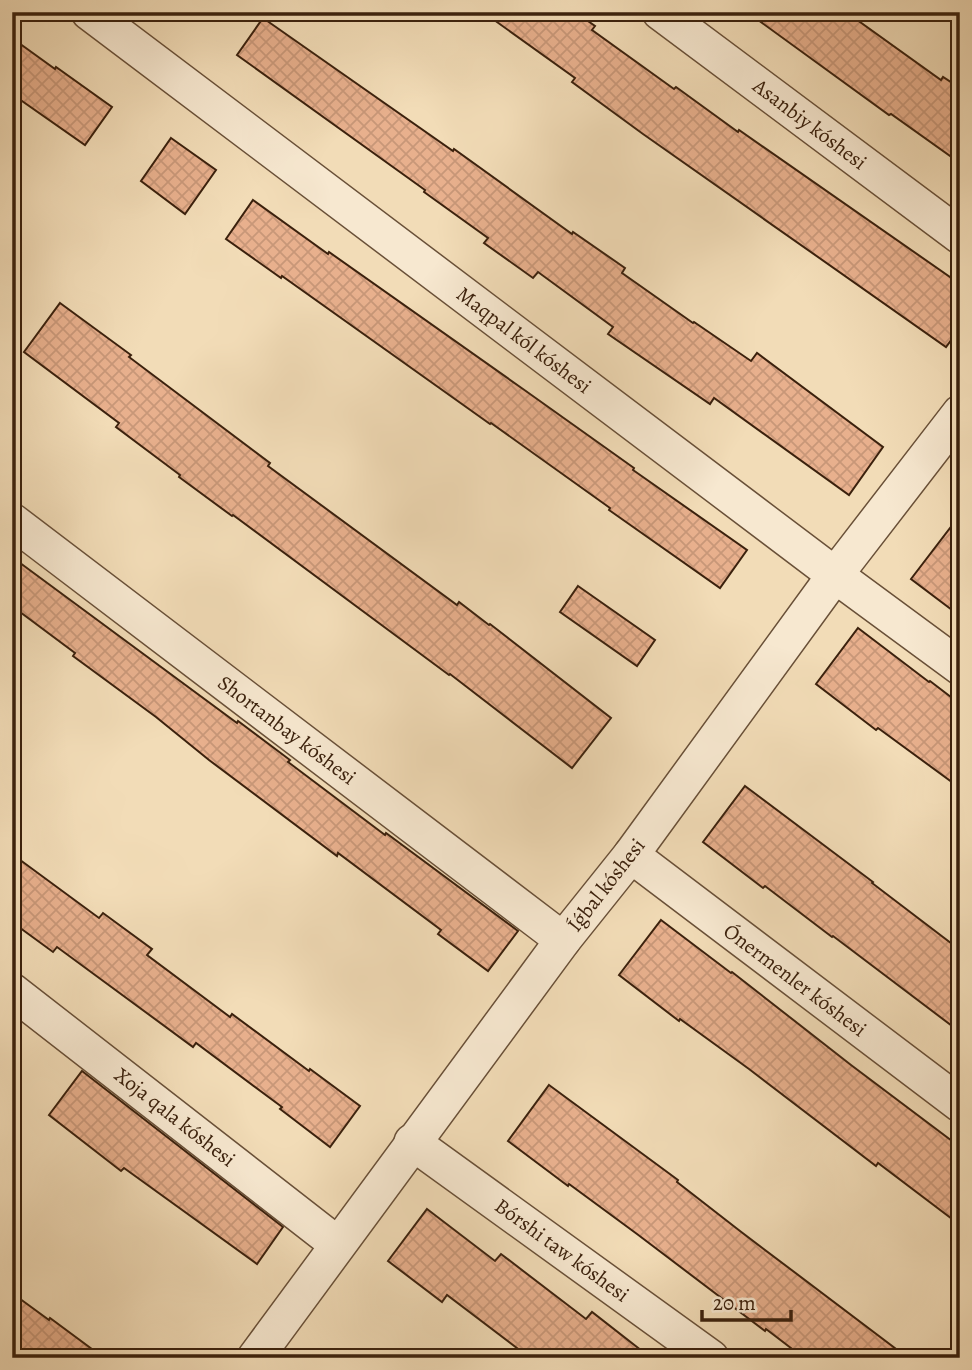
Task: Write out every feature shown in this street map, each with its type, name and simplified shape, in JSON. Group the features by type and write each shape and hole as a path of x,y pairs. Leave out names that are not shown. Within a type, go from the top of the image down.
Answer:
{"street":[{"name":"Maqpal kól kóshesi","path":"89,12 960,667"},
{"name":"Asanbiy kóshesi","path":"660,12 960,236"},
{"name":"Íǵbal kóshesi","path":"255,1358 412,1142 563,940 631,855 835,575 960,413"},
{"name":"Shortanbay kóshesi","path":"12,521 563,940"},
{"name":"Ónermenler kóshesi","path":"631,855 960,1104"},
{"name":"Xoja qala kóshesi","path":"12,991 337,1244"},
{"name":"Bórshi taw kóshesi","path":"412,1142 711,1358"}],"building":[{"path":"483,12 575,12 595,26 592,30 674,89 676,87 960,284 960,328 946,347 643,134 572,82 575,78"},
{"path":"747,12 846,12 941,80 943,77 960,88 960,163 889,115"},
{"path":"263,18 572,234 573,232 625,268 622,273 693,323 751,361 757,353 883,447 849,495 714,398 710,404 608,334 613,327 538,272 533,278 484,243 488,238 424,192 425,190 237,55"},
{"path":"12,38 112,107 85,145 12,94"},
{"path":"171,138 216,170 185,214 141,181"},
{"path":"253,200 747,550 720,588 491,423 226,239"},
{"path":"60,303 270,463 268,466 457,605 459,602 490,624 611,718 572,768 450,674 179,477 180,475 116,427 119,423 24,352"},
{"path":"960,515 960,616 911,579"},
{"path":"12,557 237,723 238,721 385,835 386,833 518,931 488,971 438,934 441,930 209,760 12,606"},
{"path":"578,586 655,640 637,666 560,612"},
{"path":"858,628 960,704 960,788 878,728 876,730 816,684"},
{"path":"745,786 960,950 960,1032 703,842"},
{"path":"12,854 99,918 103,913 152,949 147,955 230,1017 232,1014 360,1106 330,1147 280,1109 282,1107 196,1043 193,1047 57,947 53,952 12,922"},
{"path":"661,920 960,1147 960,1225 619,975"},
{"path":"82,1071 283,1227 257,1264 124,1168 121,1171 49,1115"},
{"path":"549,1085 678,1180 677,1182 740,1231 908,1358 804,1358 508,1141"},
{"path":"427,1209 495,1261 501,1254 586,1319 592,1312 651,1358 530,1358 447,1295 442,1302 388,1261"},
{"path":"12,1293 49,1320 50,1318 104,1358 12,1358"}]}
